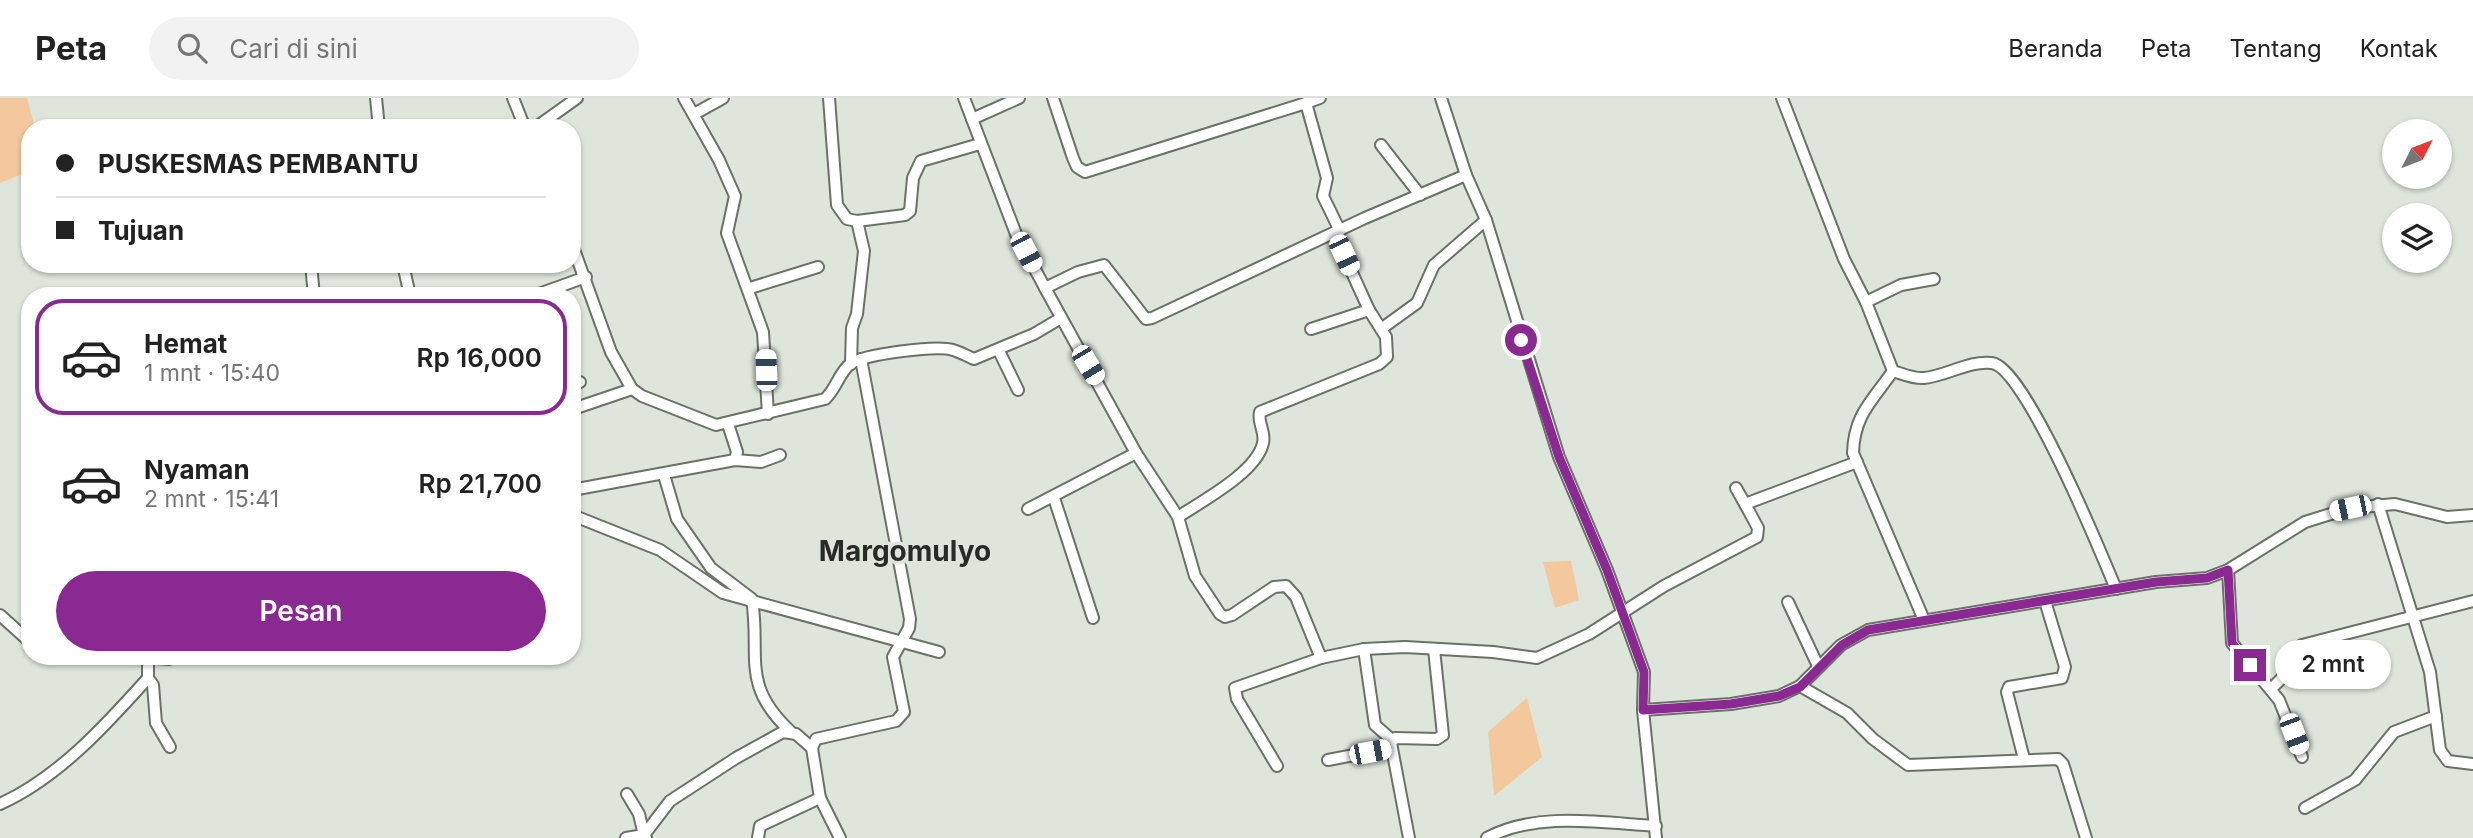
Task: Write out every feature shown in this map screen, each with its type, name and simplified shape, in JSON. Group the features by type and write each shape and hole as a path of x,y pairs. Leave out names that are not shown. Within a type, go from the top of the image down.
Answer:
{"street":[{"path":"376,98 378,119"},
{"path":"513,98 521,119"},
{"path":"548,119 577,98"},
{"path":"684,98 732,185 735,196 727,233 750,288 764,332 768,414"},
{"path":"694,114 723,98"},
{"path":"829,98 837,205 846,219 857,221 905,215 910,211 916,166 922,161 980,144"},
{"path":"964,98 1016,234 1136,453 1178,517 1195,576 1220,614 1225,617 1274,587 1286,586 1296,597 1321,658"},
{"path":"972,119 1019,98"},
{"path":"1053,98 1073,158 1077,167 1084,172 1320,98"},
{"path":"1441,98 1466,175 1486,220 1559,457 1644,672 1643,710 1656,838"},
{"path":"1782,98 1844,259 1866,302 1893,371"},
{"path":"1178,517 1248,468 1262,447 1264,436 1260,412 1384,361 1389,350 1381,329 1369,310 1323,196 1327,178 1306,103"},
{"path":"1381,145 1420,195"},
{"path":"1045,288 1078,272 1104,265 1146,319 1152,318 1466,175"},
{"path":"1381,329 1417,303 1434,265 1486,220"},
{"path":"812,748 821,735 901,718 904,712 893,657 909,628 910,619 856,361 864,251 857,221"},
{"path":"581,265 611,352 632,389 684,415 716,425 825,400 856,361 938,348 954,350 974,359 999,351 1061,318"},
{"path":"750,288 818,267"},
{"path":"558,287 586,277"},
{"path":"1866,302 1901,285 1934,279"},
{"path":"1311,329 1369,310"},
{"path":"999,351 1018,390"},
{"path":"1893,371 1921,379 1976,364 1992,363 2005,369 2045,434 2116,589"},
{"path":"1893,371 1854,430 1853,453 1924,620"},
{"path":"581,406 632,389"},
{"path":"728,424 737,452 735,460"},
{"path":"1028,509 1054,498 1136,453"},
{"path":"581,489 735,460 761,462 780,455"},
{"path":"1745,504 1857,462"},
{"path":"664,475 677,519 711,568 720,578 751,597 754,663 758,687 774,715 812,748 820,798 841,838"},
{"path":"1277,766 1237,699 1235,688 1321,658 1364,649 1483,651 1537,658 1555,652 1622,615 1664,586 1757,537 1758,528 1736,488"},
{"path":"1054,498 1093,618"},
{"path":"1643,710 1765,700 1800,687 1818,666 1842,645 1868,630 2116,589 2207,578 2228,570 2305,522 2332,512 2378,504 2395,504 2446,517 2473,515"},
{"path":"2378,504 2430,672 2441,754 2457,764 2473,764"},
{"path":"581,519 660,550 723,593 753,604 939,652"},
{"path":"2228,570 2232,643 2272,688 2302,757"},
{"path":"2024,759 2007,692 2009,687 2062,678 2065,667 2045,601"},
{"path":"2272,688 2292,663 2293,653 2302,645 2473,601"},
{"path":"1788,602 1818,666"},
{"path":"0,615 21,634"},
{"path":"1364,649 1375,725 1391,744 1409,838"},
{"path":"1328,760 1391,744 1437,739 1443,735 1434,649"},
{"path":"148,665 148,678 153,685 156,723 170,747"},
{"path":"0,804 25,791 75,752 148,678"},
{"path":"1800,687 1847,713 1873,738 1908,765 2052,758 2063,764 2086,838"},
{"path":"2305,808 2355,780 2394,732 2436,716"},
{"path":"626,838 645,836 670,801 736,758 790,731"},
{"path":"627,794 639,814 645,836"},
{"path":"758,838 760,825 820,798"},
{"path":"1487,838 1516,826 1536,824 1656,826"}],"shaded area":[{"path":"0,98 27,98 33,119 21,119 21,175 0,183"},
{"path":"1571,561 1579,600 1555,608 1543,562"},
{"path":"1527,698 1542,757 1494,796 1488,732"}],"district":[{"name":"Margomulyo","path":"905,551"}],"route":[{"path":"1521,340 1559,457 1607,570 1644,672 1643,710 1731,704 1779,696 1800,687 1818,666 1842,645 1868,630 2156,582 2207,578 2228,570 2232,643 2250,665"}]}
